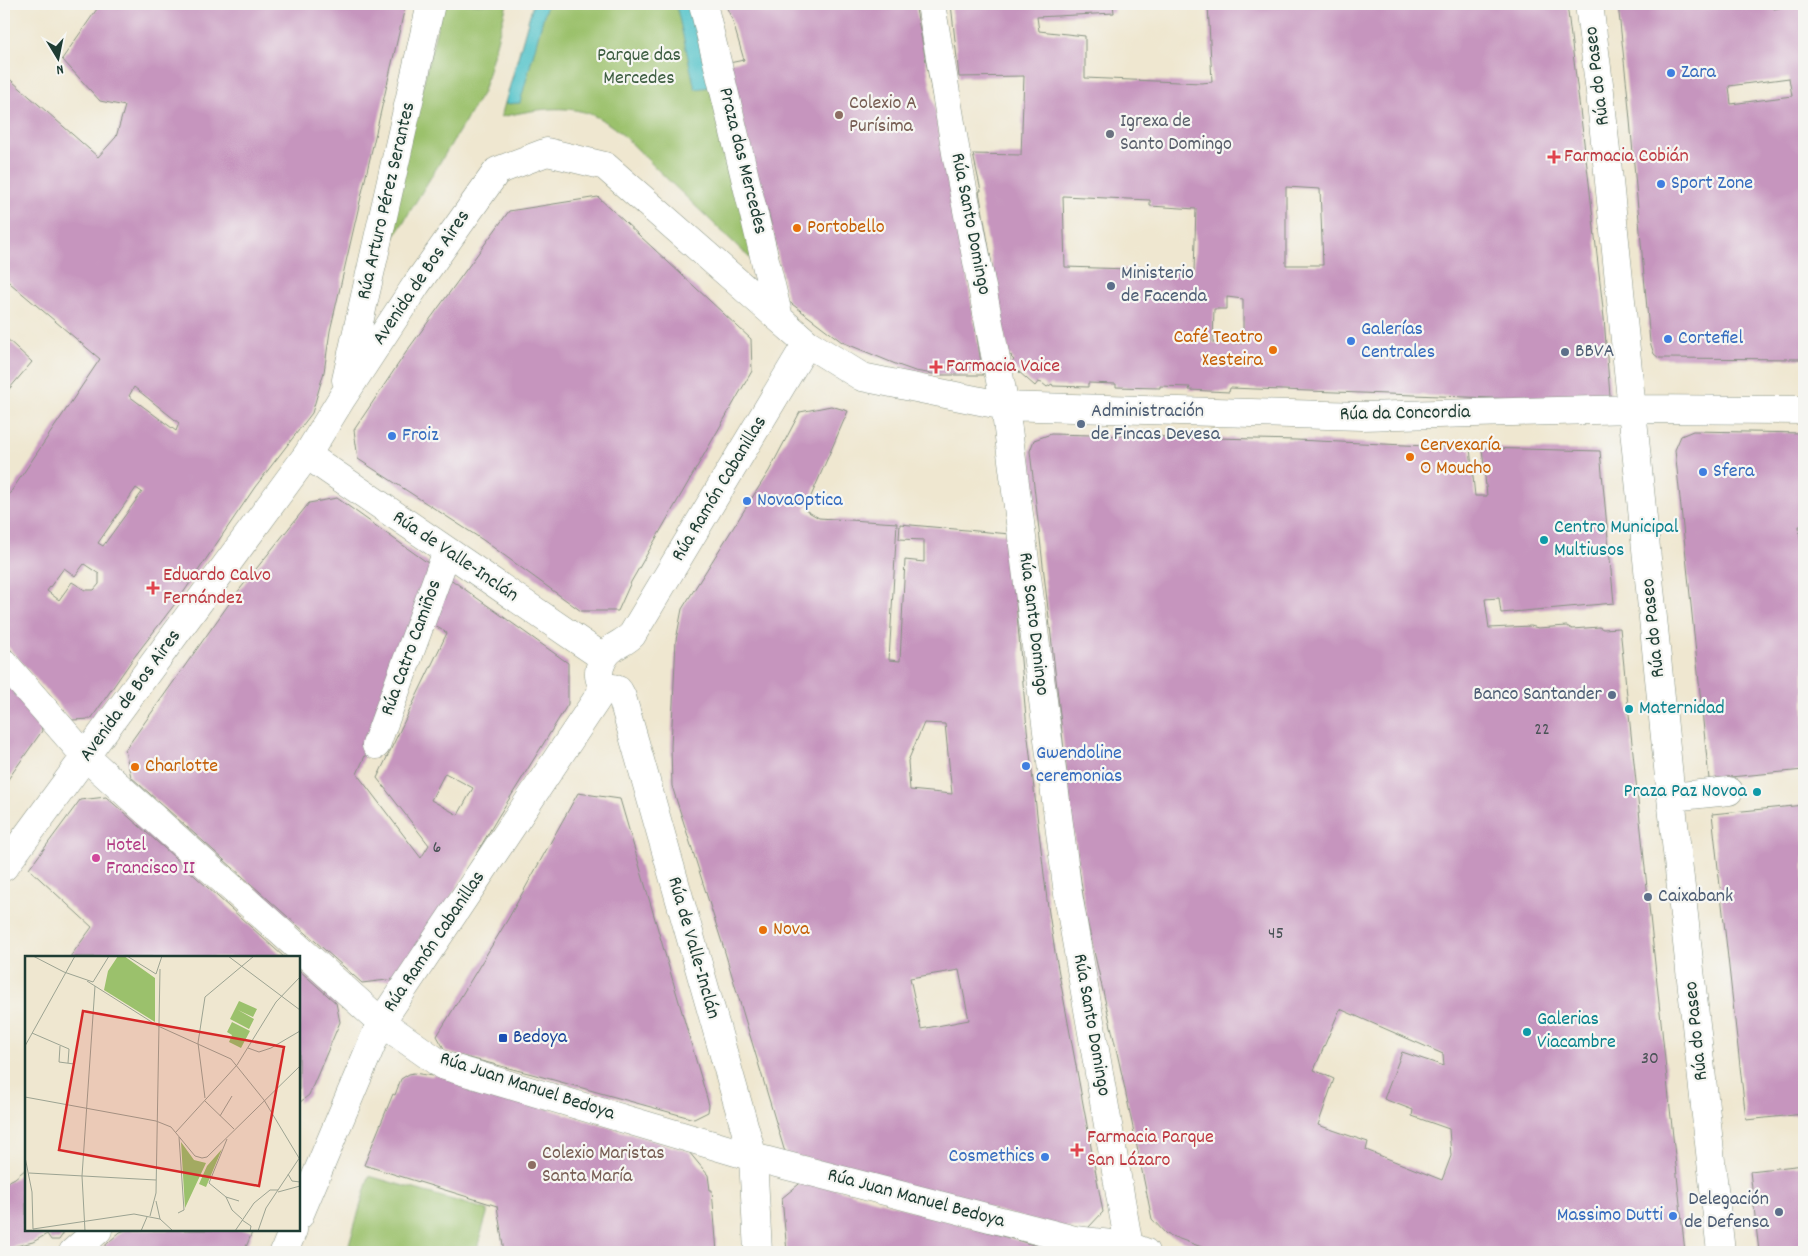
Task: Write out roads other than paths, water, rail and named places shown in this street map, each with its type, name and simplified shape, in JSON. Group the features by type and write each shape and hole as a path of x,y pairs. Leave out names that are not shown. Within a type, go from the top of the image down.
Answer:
{"street":[{"name":"Rúa Arturo Pérez Serantes","path":"342,398 432,4"},
{"name":"Praza das Mercedes","path":"703,4 779,318"},
{"name":"Rúa Santo Domingo","path":"931,4 956,153 1005,406 1068,894 1135,1250"},
{"name":"Rúa do Paseo","path":"1589,4 1633,409 1671,797 1721,1252"},
{"name":"Avenida de Bos Aires","path":"4,867 307,455 416,285 497,171 546,152 605,166 807,343 862,377 1005,406"},
{"name":"Rúa Ramón Cabanillas","path":"604,658 612,648 626,642 632,635 807,343"},
{"name":"Rúa da Concordia","path":"1005,406 1362,416 1633,409 1804,410"},
{"name":"Rúa de Valle-Inclán","path":"307,455 604,658"},
{"name":"Rúa Catro Camiños","path":"376,745 447,551"},
{"path":"604,658 599,669 599,676 605,687"},
{"name":"Rúa Juan Manuel Bedoya","path":"4,663 86,757 381,1022 442,1065 754,1156 1075,1240 1135,1250"},
{"name":"Rúa Ramón Cabanillas","path":"300,1211 305,1184 381,1022 605,687"},
{"name":"Rúa de Valle-Inclán","path":"605,687 618,690 622,697 754,1156 758,1252"},
{"path":"1671,797 1729,792"},
{"path":"73,1252 97,1231"},
{"path":"284,1252 293,1231"}],"water":[{"path":"533,4 547,4 520,103 505,104"},
{"path":"676,4 691,4 710,87 695,89"}],"place":[{"name":"Zara","path":"1671,73"},
{"name":"Colexio A Purísima","path":"839,115"},
{"name":"Igrexa de Santo Domingo","path":"1110,134"},
{"name":"Farmacia Cobián","path":"1554,157"},
{"name":"Sport Zone","path":"1661,184"},
{"name":"Portobello","path":"797,228"},
{"name":"Ministerio de Facenda","path":"1111,286"},
{"name":"Cortefiel","path":"1668,339"},
{"name":"Galerías Centrales","path":"1351,341"},
{"name":"Café Teatro Xesteira","path":"1273,350"},
{"name":"BBVA","path":"1565,352"},
{"name":"Farmacia Vaice","path":"936,367"},
{"name":"Administración de Fincas Devesa","path":"1081,424"},
{"name":"Froiz","path":"392,436"},
{"name":"Cervexaría O Moucho","path":"1410,457"},
{"name":"Sfera","path":"1703,472"},
{"name":"NovaOptica","path":"747,501"},
{"name":"Centro Municipal Multiusos","path":"1544,540"},
{"name":"Eduardo Calvo Fernández","path":"153,588"},
{"name":"Banco Santander","path":"1612,695"},
{"name":"Maternidad","path":"1629,709"},
{"name":"Gwendoline ceremonias","path":"1026,766"},
{"name":"Charlotte","path":"135,767"},
{"name":"Praza Paz Novoa","path":"1757,792"},
{"name":"Hotel Francisco II","path":"96,858"},
{"name":"Caixabank","path":"1648,897"},
{"name":"Nova","path":"763,930"},
{"name":"Galerias Viacambre","path":"1527,1032"},
{"name":"Bedoya","path":"503,1038"},
{"name":"Farmacia Parque San Lázaro","path":"1077,1150"},
{"name":"Cosmethics","path":"1045,1157"},
{"name":"Colexio Maristas Santa María","path":"532,1165"},
{"name":"Delegación de Defensa","path":"1779,1212"},
{"name":"Massimo Dutti","path":"1673,1216"}],"park label":[{"name":"Parque das Mercedes","path":"639,68"}]}
